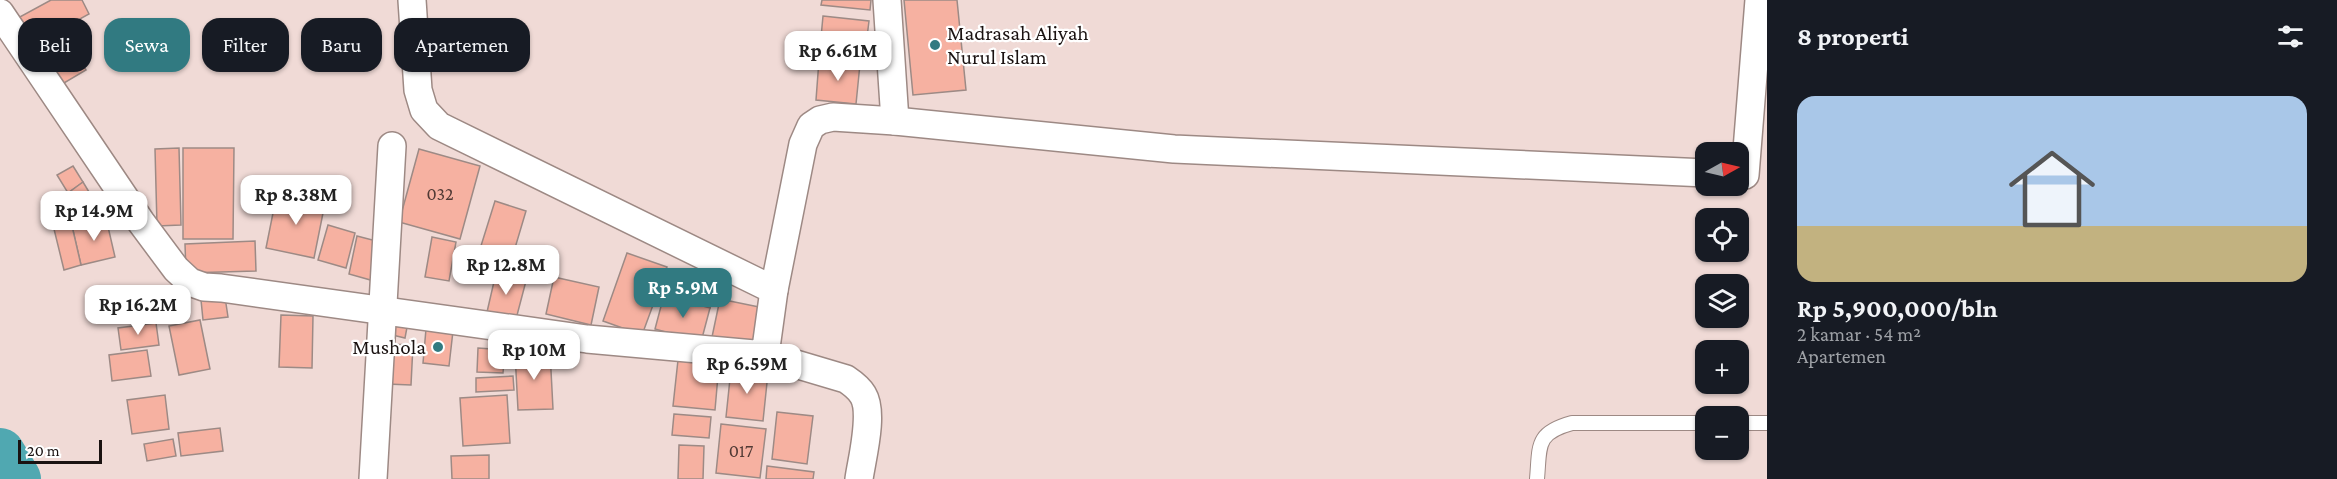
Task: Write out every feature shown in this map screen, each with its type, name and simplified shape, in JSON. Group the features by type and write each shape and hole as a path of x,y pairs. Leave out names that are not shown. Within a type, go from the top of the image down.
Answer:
{"street":[{"path":"412,0 418,90 424,110 439,126 774,290"},
{"path":"886,0 895,121"},
{"path":"1750,175 1759,0"},
{"path":"0,13 141,222 176,269 190,282 204,287 587,339 765,355 846,379 864,396 867,419 859,479"},
{"path":"765,355 774,290 803,144 811,126 820,120 833,117 895,121 1174,149 1695,173"},
{"path":"373,479 392,146"}],"lane":[{"path":"1537,479 1540,442 1554,428 1572,423 1695,423"},
{"path":"1749,423 1767,423"}],"building":[{"path":"51,0 82,0 89,14 82,18 18,18 18,23 16,19"},
{"path":"822,0 871,0 870,10 821,5"},
{"name":"Madrasah Aliyah Nurul Islam","path":"904,0 957,0 966,90 913,95"},
{"path":"823,16 869,21 865,53 820,48"},
{"path":"819,60 860,64 856,104 816,100"},
{"path":"50,72 83,72 59,86"},
{"path":"179,148 181,225 157,226 155,149"},
{"path":"183,148 234,148 233,239 183,239"},
{"path":"419,149 480,166 460,239 399,222"},
{"path":"73,166 83,182 68,193 57,175"},
{"path":"83,182 95,202 80,212 68,193"},
{"path":"277,193 325,203 314,258 266,248"},
{"path":"495,201 526,211 515,248 537,255 529,279 499,269 503,256 480,249"},
{"path":"106,218 115,257 81,265 72,226"},
{"path":"328,225 355,233 346,268 318,260"},
{"path":"72,226 81,265 64,270 54,229"},
{"path":"357,236 384,243 374,281 349,274"},
{"path":"432,237 456,242 449,281 425,277"},
{"path":"255,241 256,271 186,273 185,244"},
{"path":"627,253 667,267 642,335 603,321"},
{"path":"496,273 526,281 516,319 487,312"},
{"path":"669,276 715,288 710,308 664,295"},
{"path":"554,277 599,287 591,325 546,314"},
{"path":"664,295 710,308 701,342 655,329"},
{"path":"225,297 228,317 203,320 201,300"},
{"path":"720,299 764,308 757,346 712,337"},
{"path":"281,315 313,316 312,368 279,367"},
{"path":"390,319 408,322 405,338 388,334"},
{"path":"200,320 210,369 179,375 169,326"},
{"path":"156,323 159,345 121,350 118,328"},
{"name":"Mushola","path":"426,329 453,331 449,366 423,363"},
{"path":"388,344 413,345 411,385 387,384"},
{"path":"478,348 505,350 503,373 477,372"},
{"path":"147,350 151,376 112,381 109,355"},
{"path":"550,351 553,409 518,410 515,353"},
{"path":"678,360 719,364 715,410 673,406"},
{"path":"731,369 768,373 763,421 726,417"},
{"path":"513,376 514,390 476,392 476,378"},
{"path":"165,395 169,429 132,434 127,400"},
{"path":"507,395 510,443 463,446 460,398"},
{"path":"777,412 813,416 807,464 772,459"},
{"path":"674,414 711,417 709,438 672,435"},
{"path":"721,424 766,429 760,478 716,473"},
{"path":"220,428 223,451 181,456 178,433"},
{"path":"173,439 176,456 147,461 144,444"},
{"path":"679,445 704,446 703,479 678,479"},
{"path":"489,455 489,479 452,479 451,456"},
{"path":"767,466 814,472 813,479 766,479"}],"waterway":[{"path":"0,453 16,479"}],"place":[{"name":"Madrasah Aliyah Nurul Islam","path":"935,45"},
{"name":"Mushola","path":"438,347"}]}
